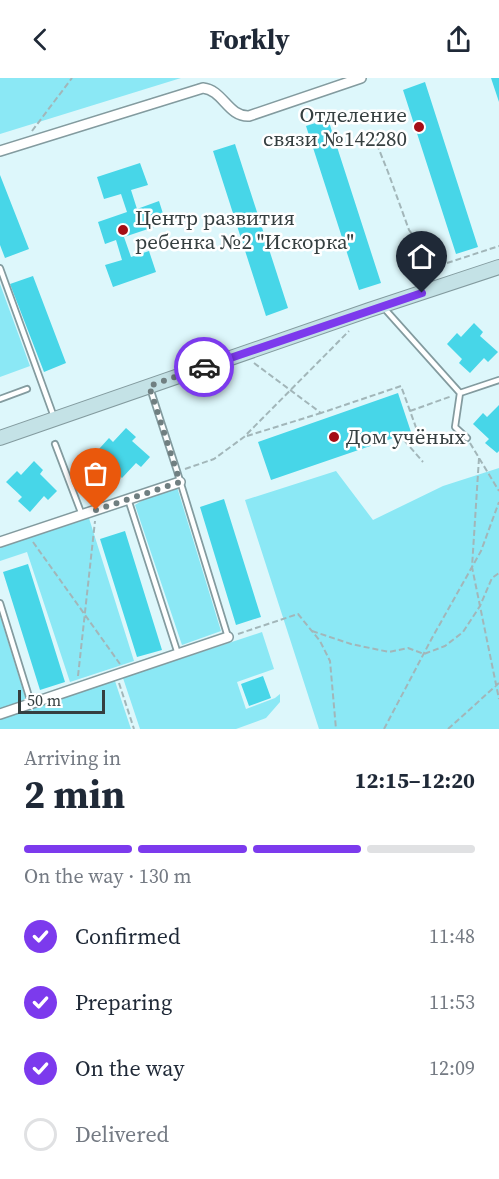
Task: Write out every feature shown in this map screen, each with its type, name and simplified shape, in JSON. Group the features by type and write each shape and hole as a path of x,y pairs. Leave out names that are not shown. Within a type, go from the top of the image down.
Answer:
{"street":[{"path":"0,151 203,88 213,91 235,112 249,116 361,78"},
{"path":"0,438 499,267"},
{"path":"0,542 180,482"},
{"path":"0,714 228,637"}],"lane":[{"path":"0,268 54,419"},
{"path":"383,306 460,393 455,427 467,438"},
{"path":"460,393 499,380"},
{"path":"149,386 228,637"},
{"path":"0,399 27,390"},
{"path":"55,444 82,515"},
{"path":"128,499 178,654"},
{"path":"0,603 31,703"}],"path":[{"path":"22,144 72,78"},
{"path":"375,135 409,230 444,264 499,246"},
{"path":"177,471 214,459 244,437 353,326"},
{"path":"242,354 321,413"},
{"path":"244,437 401,386 418,433 404,440 423,462"},
{"path":"410,411 460,393"},
{"path":"467,438 499,491"},
{"path":"479,458 472,567 499,699"},
{"path":"384,729 481,551 499,502"},
{"path":"77,688 96,510"},
{"path":"27,532 85,613 121,673 134,729"},
{"path":"312,631 351,644 389,652 408,648 424,654 445,646 463,632 480,606 492,578 499,573"},
{"path":"228,637 298,614 320,640 330,661 336,729"},
{"path":"448,729 497,683"}],"shaded area":[{"path":"0,78 181,78 0,134"},
{"path":"0,284 30,366 0,377"},
{"path":"499,468 499,729 319,729 245,500 336,471 373,520 443,486"},
{"path":"177,487 221,631 182,645 135,505 151,495"},
{"path":"88,515 134,661 70,682 27,552 0,561 0,543"},
{"path":"0,616 26,700 0,709"},
{"path":"262,632 274,669 237,682 246,709 280,694 280,702 266,718 236,729 140,729 123,678"},
{"path":"114,678 131,729 0,729 0,717"}],"building":[{"path":"491,78 499,78 499,102"},
{"path":"425,82 478,247 456,254 403,90"},
{"path":"328,119 381,283 359,290 306,126"},
{"path":"235,144 288,308 266,316 213,151"},
{"name":"Центр развития ребенка №2 \"Искорка\"","path":"140,163 148,185 131,190 137,209 159,201 166,223 124,237 131,257 149,251 156,272 113,287 105,265 122,260 116,240 105,244 98,222 127,212 121,194 104,199 97,177"},
{"path":"0,175 29,249 5,258 0,245"},
{"path":"33,276 66,363 44,372 10,284"},
{"path":"474,323 483,332 480,336 498,352 488,362 484,358 470,373 459,363 462,359 447,344 457,333 461,337"},
{"name":"Дом учёных","path":"398,393 411,432 271,480 258,442"},
{"path":"499,405 499,451 497,453 485,443 489,439 473,424 483,413 487,417"},
{"path":"126,428 136,437 132,441 150,457 141,467 136,463 122,478 111,468 115,464 99,449 109,438 113,442"},
{"path":"34,461 43,470 40,474 57,491 48,500 44,496 30,512 18,501 22,497 6,482 17,471 21,475"},
{"path":"224,499 261,617 236,625 200,507"},
{"path":"125,531 162,650 137,657 100,539"},
{"path":"28,564 65,682 40,690 3,572"},
{"path":"263,676 271,698 249,706 241,684"}],"way so far":[{"path":"96,510 180,482 149,386 204,367"}],"place":[{"name":"Отделение связи №142280","path":"419,127"},
{"name":"Центр развития ребенка №2 \"Искорка\"","path":"123,230"},
{"name":"Дом учёных","path":"334,437"}],"route":[{"path":"204,367 422,293"}]}
